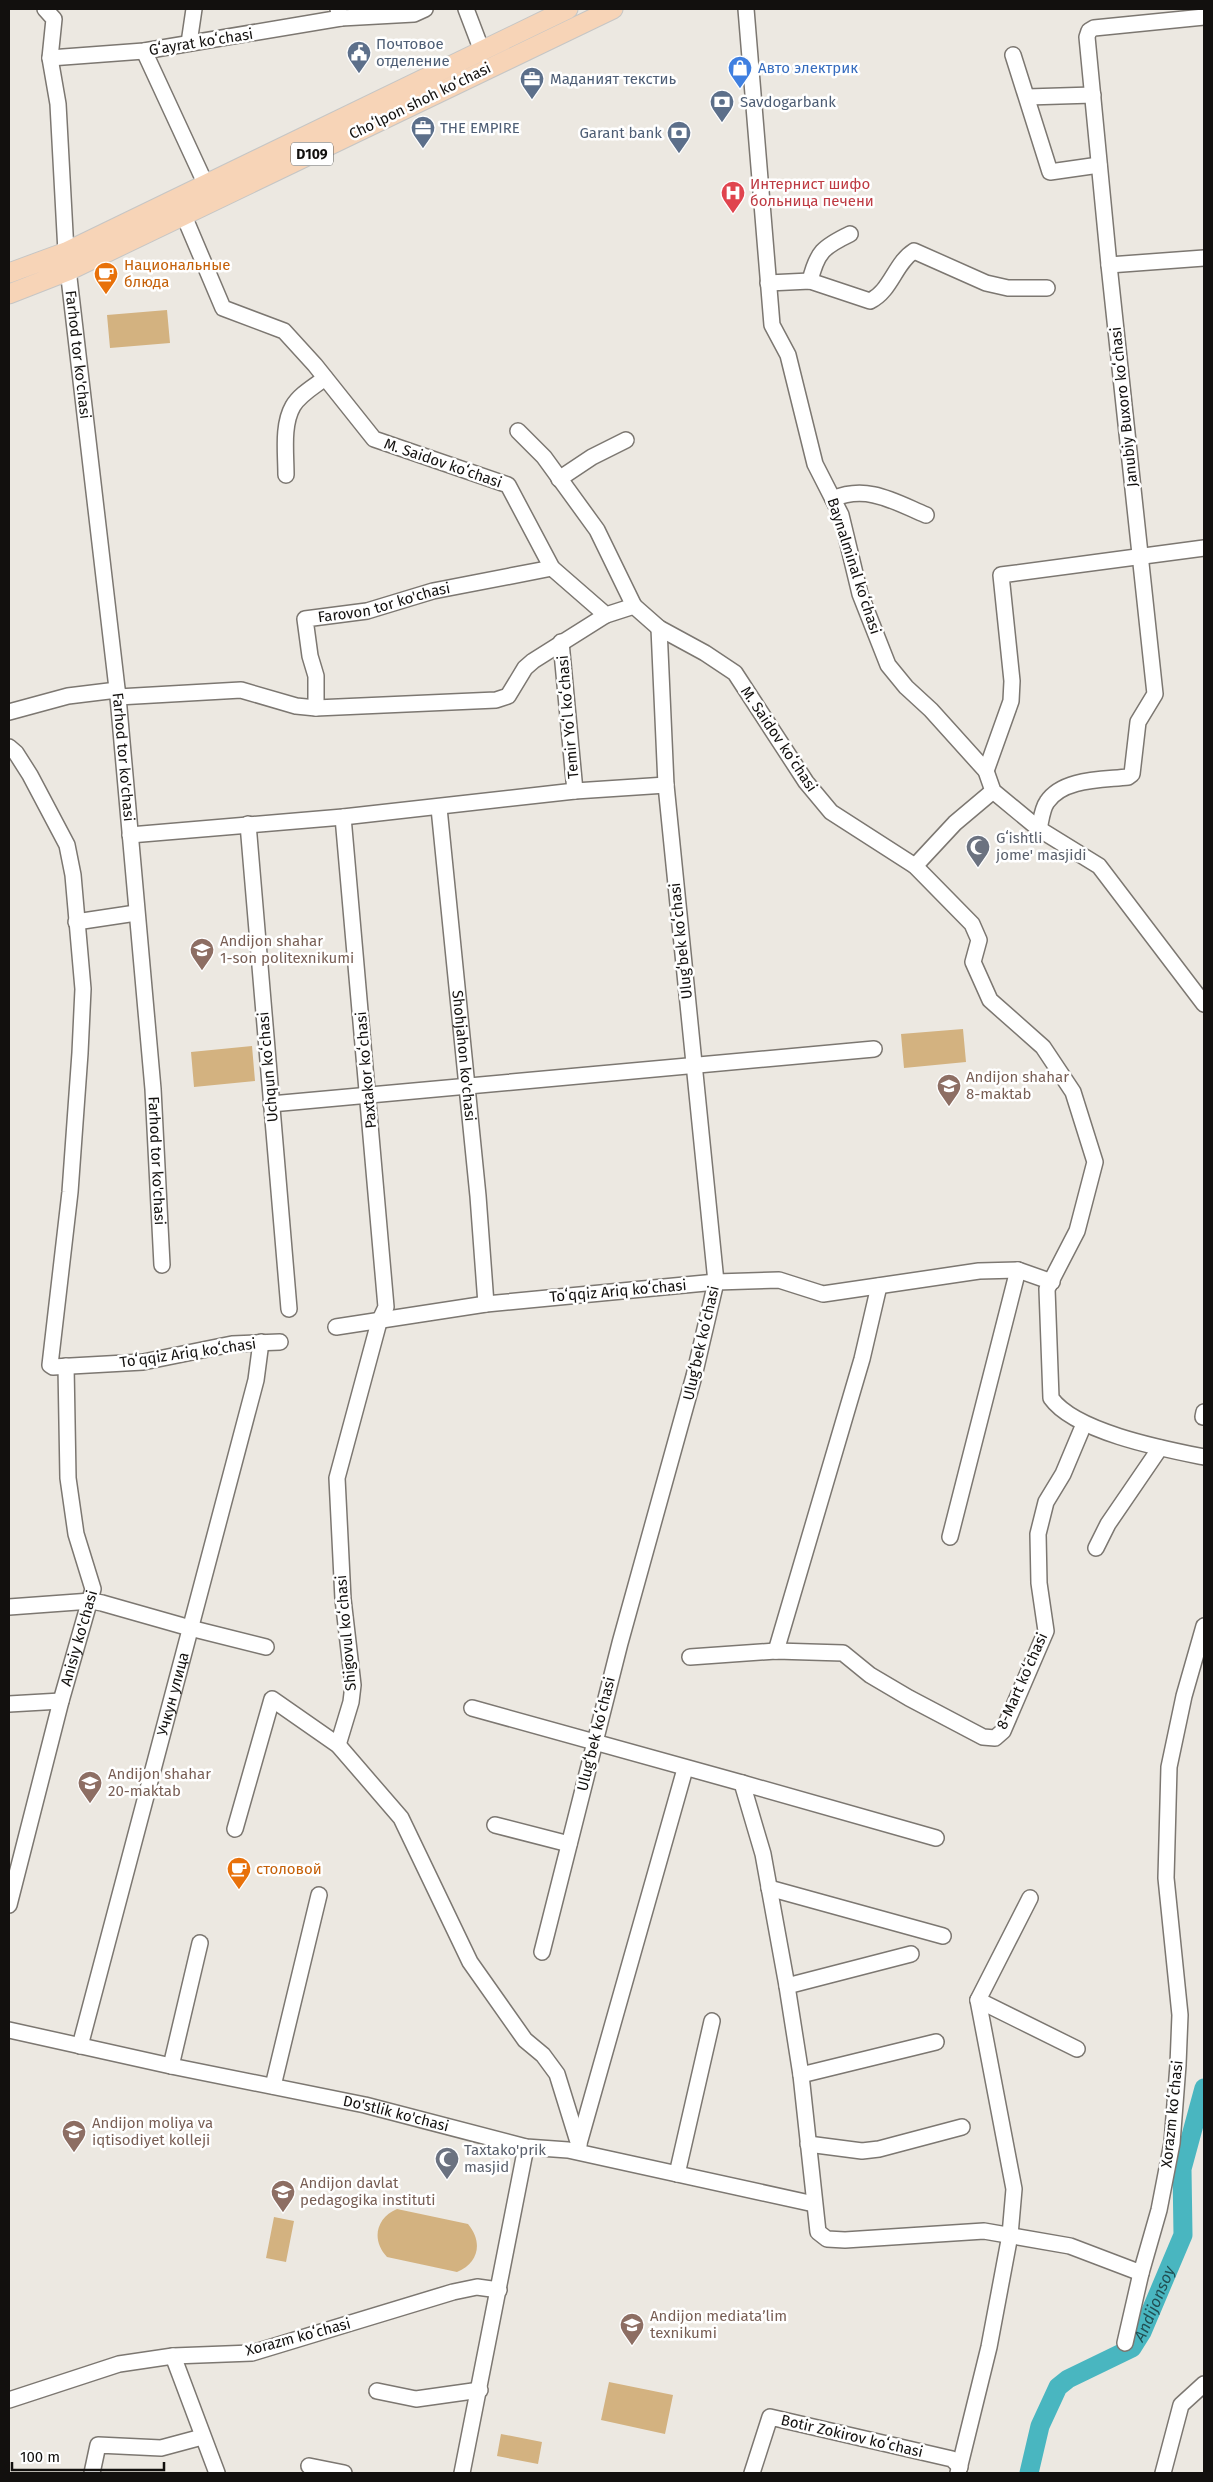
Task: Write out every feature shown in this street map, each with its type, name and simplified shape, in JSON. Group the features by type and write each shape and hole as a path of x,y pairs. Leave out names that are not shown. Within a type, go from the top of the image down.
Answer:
{"main road":[{"name":"Choʻlpon shoh koʻchasi","path":"9,273 66,252 568,9"},
{"name":"Choʻlpon shoh koʻchasi","path":"9,294 68,271 613,9"}],"street":[{"path":"189,43 194,9"},
{"name":"Gʻayrat koʻchasi","path":"50,58 144,51 340,14 414,14 426,9"},
{"path":"466,9 482,51"},
{"name":"Baynalminal koʻchasi","path":"746,9 772,325 788,355 815,464 841,515 860,594 888,665 906,687 931,710 986,771 993,791"},
{"path":"51,12 50,58 58,104 66,252"},
{"name":"Janubiy Buxoro koʻchasi","path":"1039,829 1046,803 1056,792 1076,784 1128,777 1132,774 1138,722 1155,694 1108,265 1087,37 1089,31 1094,28 1204,17"},
{"path":"144,51 206,185"},
{"path":"1013,55 1050,172 1099,165"},
{"path":"1027,97 1093,95"},
{"name":"M. Saidov koʻchasi","path":"184,216 223,308 284,331 374,439 508,486 552,568 606,615"},
{"path":"810,281 815,259 833,242 850,234"},
{"path":"768,284 810,281 870,300 881,293 906,256 914,251 986,283 1008,288 1047,288"},
{"name":"Farhod tor ko'chasi","path":"66,252 118,694 153,1089 162,1265"},
{"path":"1108,265 1204,258"},
{"path":"286,475 285,438 293,406 302,396 325,378"},
{"path":"9,712 68,696 241,690 296,706 316,708 496,700 508,696 526,668 533,661 606,615 634,606 597,530 544,458 518,431"},
{"path":"559,479 592,457 626,440"},
{"path":"833,499 847,493 863,492 879,495 926,515"},
{"path":"986,771 1011,701 1012,682 1002,575 1204,548"},
{"name":"Farovon tor ko'chasi","path":"316,708 316,676 309,648 305,618 367,611 432,591 552,568"},
{"name":"M. Saidov koʻchasi","path":"634,606 659,628 705,653 735,673 806,782 831,812 915,866 972,924 979,940 973,962 990,1000 1043,1046 1073,1092 1095,1162 1077,1230 1047,1289 1049,1391 1057,1407 1084,1424 1160,1448 1204,1457"},
{"name":"Ulugʻbek koʻchasi","path":"542,1952 594,1742 644,1552 694,1376 716,1282 666,785 659,628"},
{"name":"Temir Yoʻl koʻchasi","path":"561,642 575,791"},
{"path":"9,747 16,753 30,775 67,846 73,875 83,989 80,1053 70,1192 49,1361 50,1366 53,1368 66,1366"},
{"path":"130,835 439,808 575,791 666,785"},
{"path":"915,866 955,823 993,791 1039,829 1100,866 1204,1004"},
{"name":"Shohjahon ko'chasi","path":"439,808 478,1196 486,1304"},
{"name":"Paxtakor koʻchasi","path":"343,817 386,1306 379,1322"},
{"name":"Uchqun koʻchasi","path":"248,824 290,1309"},
{"path":"76,922 136,913"},
{"path":"271,1104 874,1049"},
{"path":"950,1537 1018,1270"},
{"name":"Toʻqqiz Ariq koʻchasi","path":"336,1327 379,1322 486,1304 716,1282 779,1280 820,1294 979,1271 1018,1270 1052,1282"},
{"path":"776,1651 859,1368 879,1286"},
{"path":"856,1289 872,1317"},
{"name":"Shigovul koʻchasi","path":"338,1745 351,1702 353,1685 343,1599 337,1478 379,1322"},
{"name":"Учкун улица","path":"80,2046 256,1380 261,1342"},
{"name":"Toʻqqiz Ariq koʻchasi","path":"66,1366 143,1362 232,1344 280,1342"},
{"name":"Anisiy ko'chasi","path":"9,1906 61,1701 92,1601 93,1589 76,1534 68,1478 66,1366"},
{"name":"8-Mart koʻchasi","path":"690,1656 776,1651 843,1653 870,1674 909,1698 983,1738 995,1738 1002,1731 1046,1631 1039,1582 1038,1534 1046,1502 1062,1474 1084,1424"},
{"path":"1096,1548 1108,1524 1160,1448"},
{"path":"9,1608 92,1601 190,1628 266,1646"},
{"name":"Xorazm koʻchasi","path":"1125,2343 1141,2273 1159,2210 1172,2143 1180,2015 1166,1878 1169,1767 1184,1696 1204,1626"},
{"path":"235,1829 272,1699 338,1745 401,1818 470,1962 525,2040 543,2055 557,2074 578,2149"},
{"path":"9,1704 61,1701"},
{"path":"472,1708 936,1838"},
{"path":"578,2149 685,1768"},
{"path":"742,1783 763,1854 787,1986 801,2075 818,2232 826,2239 984,2231 1070,2246 1141,2273"},
{"path":"495,1825 569,1844"},
{"path":"769,1888 942,1936"},
{"path":"273,2086 319,1895"},
{"path":"959,2470 990,2347 1010,2235 1014,2189 978,2000 1030,1898"},
{"path":"171,2066 200,1943"},
{"path":"787,1986 911,1954"},
{"path":"978,2000 1077,2049"},
{"path":"677,2174 712,2021"},
{"name":"Do'stlik ko'chasi","path":"9,2030 171,2066 365,2105 526,2147 578,2149 677,2174 814,2204"},
{"path":"801,2075 936,2042"},
{"path":"808,2144 862,2151 878,2149 962,2127"},
{"path":"462,2473 480,2390 526,2147"},
{"name":"Xorazm koʻchasi","path":"9,2400 118,2364 174,2356 252,2353 452,2292 477,2288 499,2290"},
{"path":"174,2356 202,2437 217,2473"},
{"path":"1163,2473 1181,2405 1204,2384"},
{"path":"377,2391 416,2399 480,2390"},
{"name":"Botir Zokirov koʻchasi","path":"752,2473 770,2417 952,2459 959,2470"},
{"path":"92,2473 98,2444 161,2448 202,2437"},
{"path":"309,2466 344,2473"}],"shaded area":[{"path":"167,310 170,343 110,348 107,315"},
{"path":"963,1029 966,1062 904,1068 901,1034"},
{"path":"252,1046 255,1081 194,1087 191,1052"},
{"path":"397,2209 468,2224 476,2238 477,2245 474,2258 457,2272 387,2257 379,2244 378,2230 384,2218"},
{"path":"274,2217 294,2221 286,2262 266,2258"},
{"path":"609,2382 673,2395 665,2434 601,2420"},
{"path":"501,2434 542,2442 538,2464 497,2456"}],"waterway":[{"name":"Andijonsoy","path":"1029,2473 1040,2426 1058,2387 1068,2379 1132,2348 1142,2332 1183,2235 1182,2169 1204,2088"}],"place":[{"name":"Почтовое отделение","path":"359,74"},
{"name":"Авто электрик","path":"740,89"},
{"name":"Маданият текстиь","path":"532,100"},
{"name":"Savdogarbank","path":"722,123"},
{"name":"THE EMPIRE","path":"423,149"},
{"name":"Garant bank","path":"679,154"},
{"name":"Интернист шифо больница печени","path":"733,214"},
{"name":"Национальные блюда","path":"106,295"},
{"name":"Gʻishtli jome' masjidi","path":"978,868"},
{"name":"Andijon shahar 1-son politexnikumi","path":"202,971"},
{"name":"Andijon shahar 8-maktab","path":"949,1107"},
{"name":"Andijon shahar 20-maktab","path":"90,1804"},
{"name":"столовой","path":"239,1890"},
{"name":"Andijon moliya va iqtisodiyet kolleji","path":"74,2153"},
{"name":"Taxtako'prik masjid","path":"447,2180"},
{"name":"Andijon davlat pedagogika instituti","path":"283,2213"},
{"name":"Andijon mediataʼlim texnikumi","path":"632,2346"}]}
